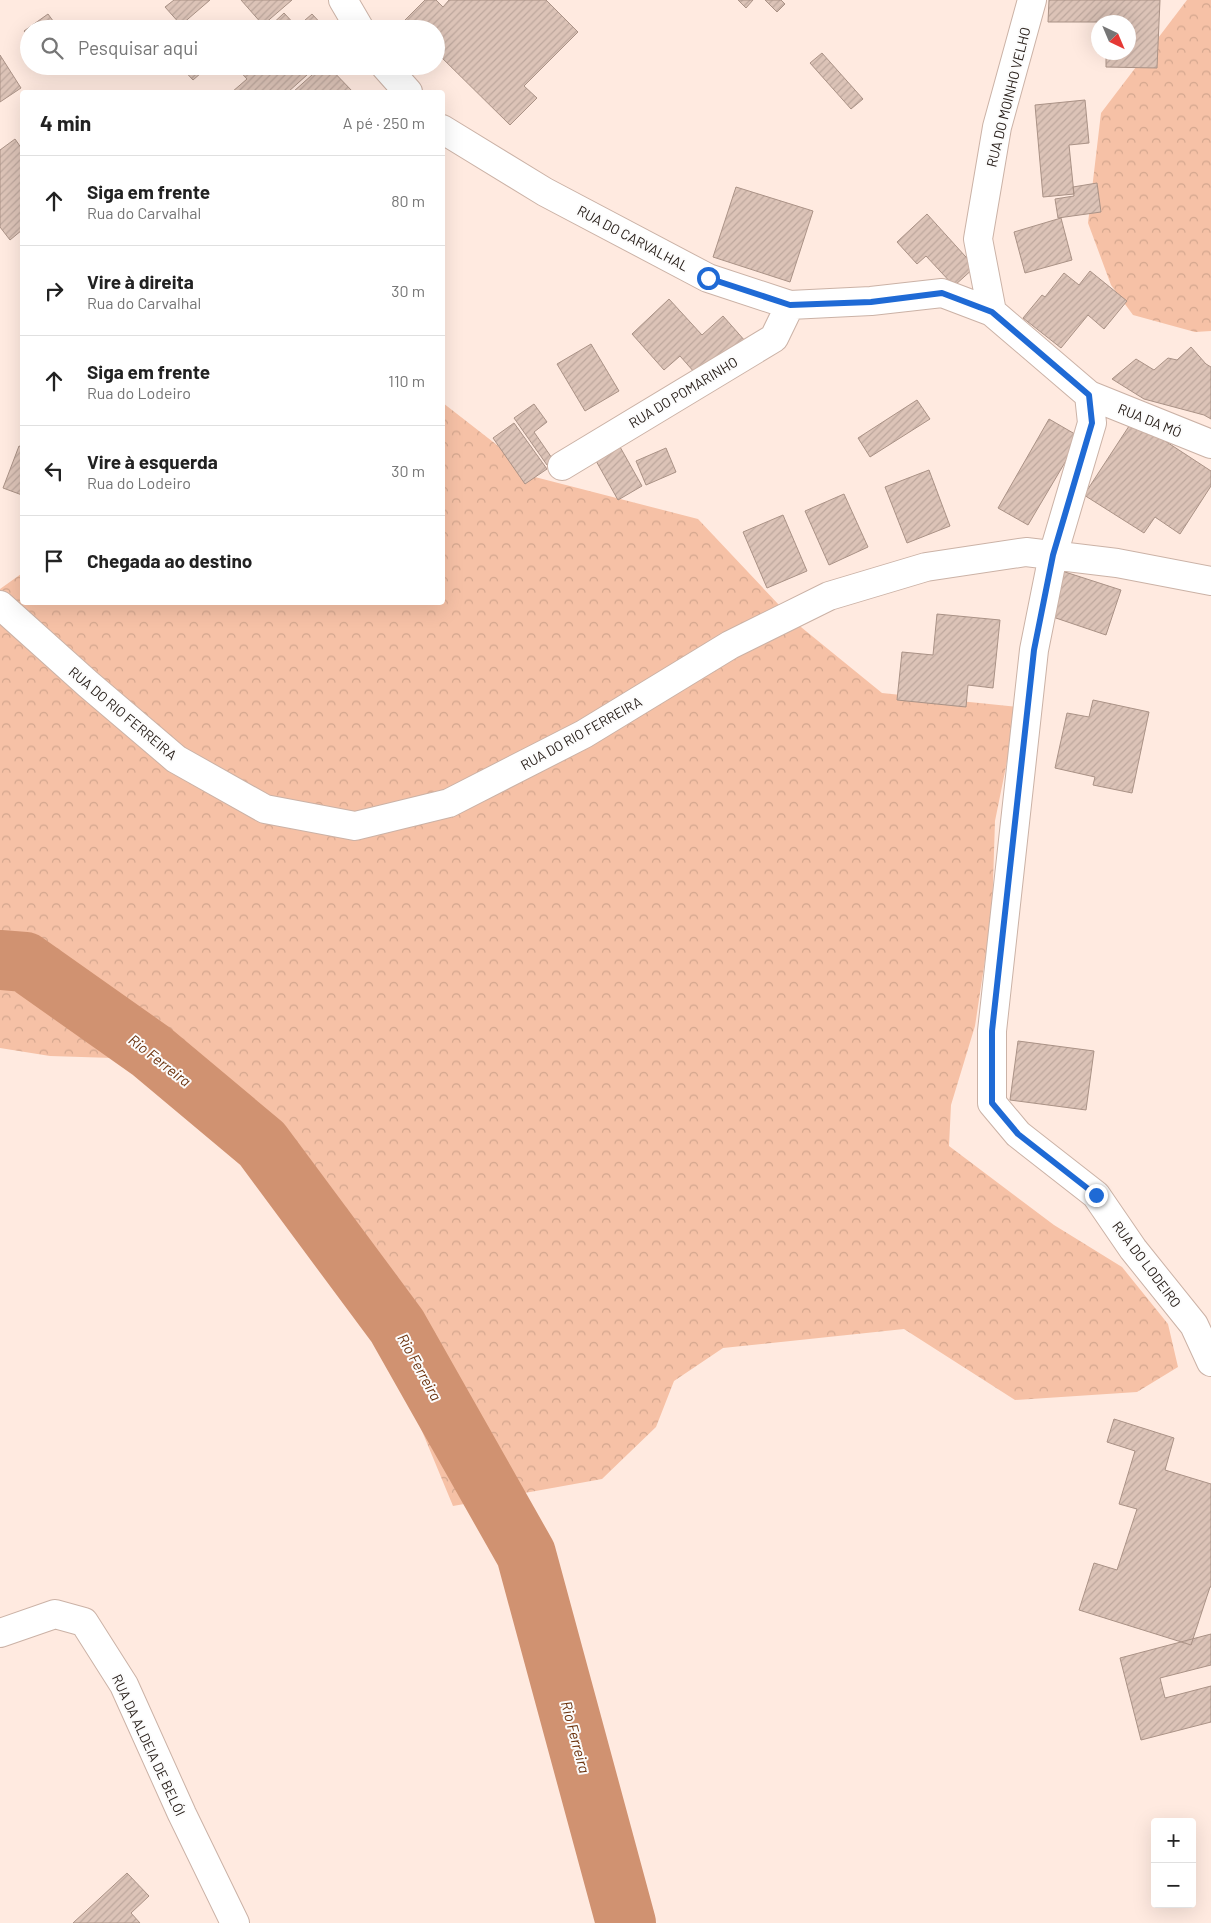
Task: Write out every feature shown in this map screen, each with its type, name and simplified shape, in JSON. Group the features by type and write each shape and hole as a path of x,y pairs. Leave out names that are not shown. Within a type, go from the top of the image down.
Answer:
{"street":[{"path":"343,0 355,20"},
{"name":"RUA DO MOINHO VELHO","path":"992,312 978,239 997,127 1032,0"},
{"path":"393,75 406,90"},
{"name":"RUA DO CARVALHAL","path":"445,131 545,192 708,278 790,305 871,302 942,293 992,312 1089,395"},
{"name":"RUA DO POMARINHO","path":"562,466 774,338 790,305"},
{"path":"1053,555 1092,423 1089,395"},
{"name":"RUA DA MÓ","path":"1089,395 1211,444"},
{"name":"RUA DO RIO FERREIRA","path":"0,605 88,684 176,759 265,809 355,826 449,803 584,734 730,645 828,596 926,567 1026,552 1116,563 1211,581"},
{"name":"RUA DO LODEIRO","path":"1053,555 1034,650 1012,847 992,1031 992,1103 1018,1134 1096,1195 1134,1249 1194,1325 1211,1362"},
{"name":"RUA DA ALDEIA DE BELÓI","path":"0,1633 55,1614 84,1622 124,1685 234,1923"}],"green space":[{"path":"1187,0 1211,0 1211,331 1195,332 1133,315 1111,285 1088,223 1101,113"},
{"path":"445,405 497,445 531,476 698,519 796,623 882,693 1018,707 995,821 992,914 975,1026 951,1105 949,1146 1054,1225 1122,1267 1168,1324 1178,1367 1137,1392 1015,1400 904,1329 723,1348 674,1381 656,1427 602,1479 453,1506 393,1361 359,1308 265,1172 144,1059 50,1056 0,1048 0,589 20,575 20,605 445,605"}],"building":[{"path":"174,0 210,0 187,20 177,20 165,7"},
{"path":"241,0 292,0 269,20 259,20"},
{"path":"425,0 436,0 443,7 449,0 546,0 578,32 524,86 537,98 510,125 445,61 445,20 405,20"},
{"path":"738,0 753,0 746,8"},
{"path":"765,0 781,0 785,4 777,12"},
{"path":"1049,0 1160,0 1157,68 1106,67 1106,60 1136,60 1136,15 1091,15 1091,22 1048,22"},
{"path":"284,13 290,20 277,20"},
{"path":"48,14 52,20 40,20"},
{"path":"312,14 318,20 305,20"},
{"path":"822,53 863,99 851,109 810,63"},
{"path":"0,55 21,88 0,102"},
{"path":"188,75 199,75 193,80"},
{"path":"243,75 307,75 290,90 234,90 247,79"},
{"path":"312,75 337,75 351,90 295,90"},
{"path":"1085,100 1089,143 1069,145 1074,194 1043,197 1035,105"},
{"path":"15,139 20,146 20,232 10,240 0,227 0,150"},
{"path":"1097,183 1101,212 1058,218 1055,199 1074,196 1073,187"},
{"path":"736,187 813,211 790,282 713,257"},
{"path":"927,214 975,267 954,286 926,256 917,264 897,242"},
{"path":"1061,218 1072,260 1025,273 1014,232"},
{"path":"1090,271 1127,301 1104,329 1088,315 1061,348 1023,318 1042,295 1045,297 1064,273 1079,285"},
{"path":"669,299 702,335 723,316 746,342 702,381 680,356 664,370 632,334"},
{"path":"591,344 619,391 585,411 557,364"},
{"path":"1191,347 1211,367 1211,419 1204,415 1144,399 1112,379 1136,359 1154,370 1168,358 1177,360"},
{"path":"917,400 930,419 870,457 858,438"},
{"path":"534,404 547,422 534,432 554,461 547,465 514,418"},
{"path":"1049,419 1080,437 1028,525 998,508"},
{"path":"1133,420 1211,471 1211,486 1180,534 1155,517 1144,533 1084,495"},
{"path":"514,423 547,469 525,484 493,438"},
{"path":"615,438 642,486 618,500 591,452"},
{"path":"19,446 20,446 20,494 3,488"},
{"path":"666,448 676,472 646,485 636,461"},
{"path":"929,470 950,526 907,543 885,487"},
{"path":"844,494 868,547 829,565 805,511"},
{"path":"783,515 807,571 767,588 743,532"},
{"path":"1062,571 1121,590 1106,635 1047,615"},
{"path":"937,614 1000,620 993,688 968,685 966,707 897,700 902,652 933,655"},
{"path":"1093,700 1149,712 1132,793 1093,785 1095,777 1055,768 1067,713 1089,717"},
{"path":"1018,1041 1094,1051 1086,1110 1010,1100"},
{"path":"1114,1419 1174,1438 1165,1470 1211,1484 1211,1587 1191,1645 1079,1610 1094,1563 1117,1570 1137,1509 1119,1504 1135,1451 1107,1442"},
{"path":"1211,1634 1211,1665 1160,1678 1165,1698 1211,1686 1211,1722 1141,1740 1120,1658"},
{"path":"127,1873 149,1896 131,1913 140,1923 73,1923"}],"waterway":[{"name":"Rio Ferreira","path":"0,960 25,962 151,1051 262,1144 397,1326 526,1554 626,1923"}],"route":[{"path":"708,278 790,305 871,302 942,293 992,312 1054,363 1089,395 1092,423 1053,555 1034,650 992,1031 992,1103 1018,1134 1096,1195"}]}
